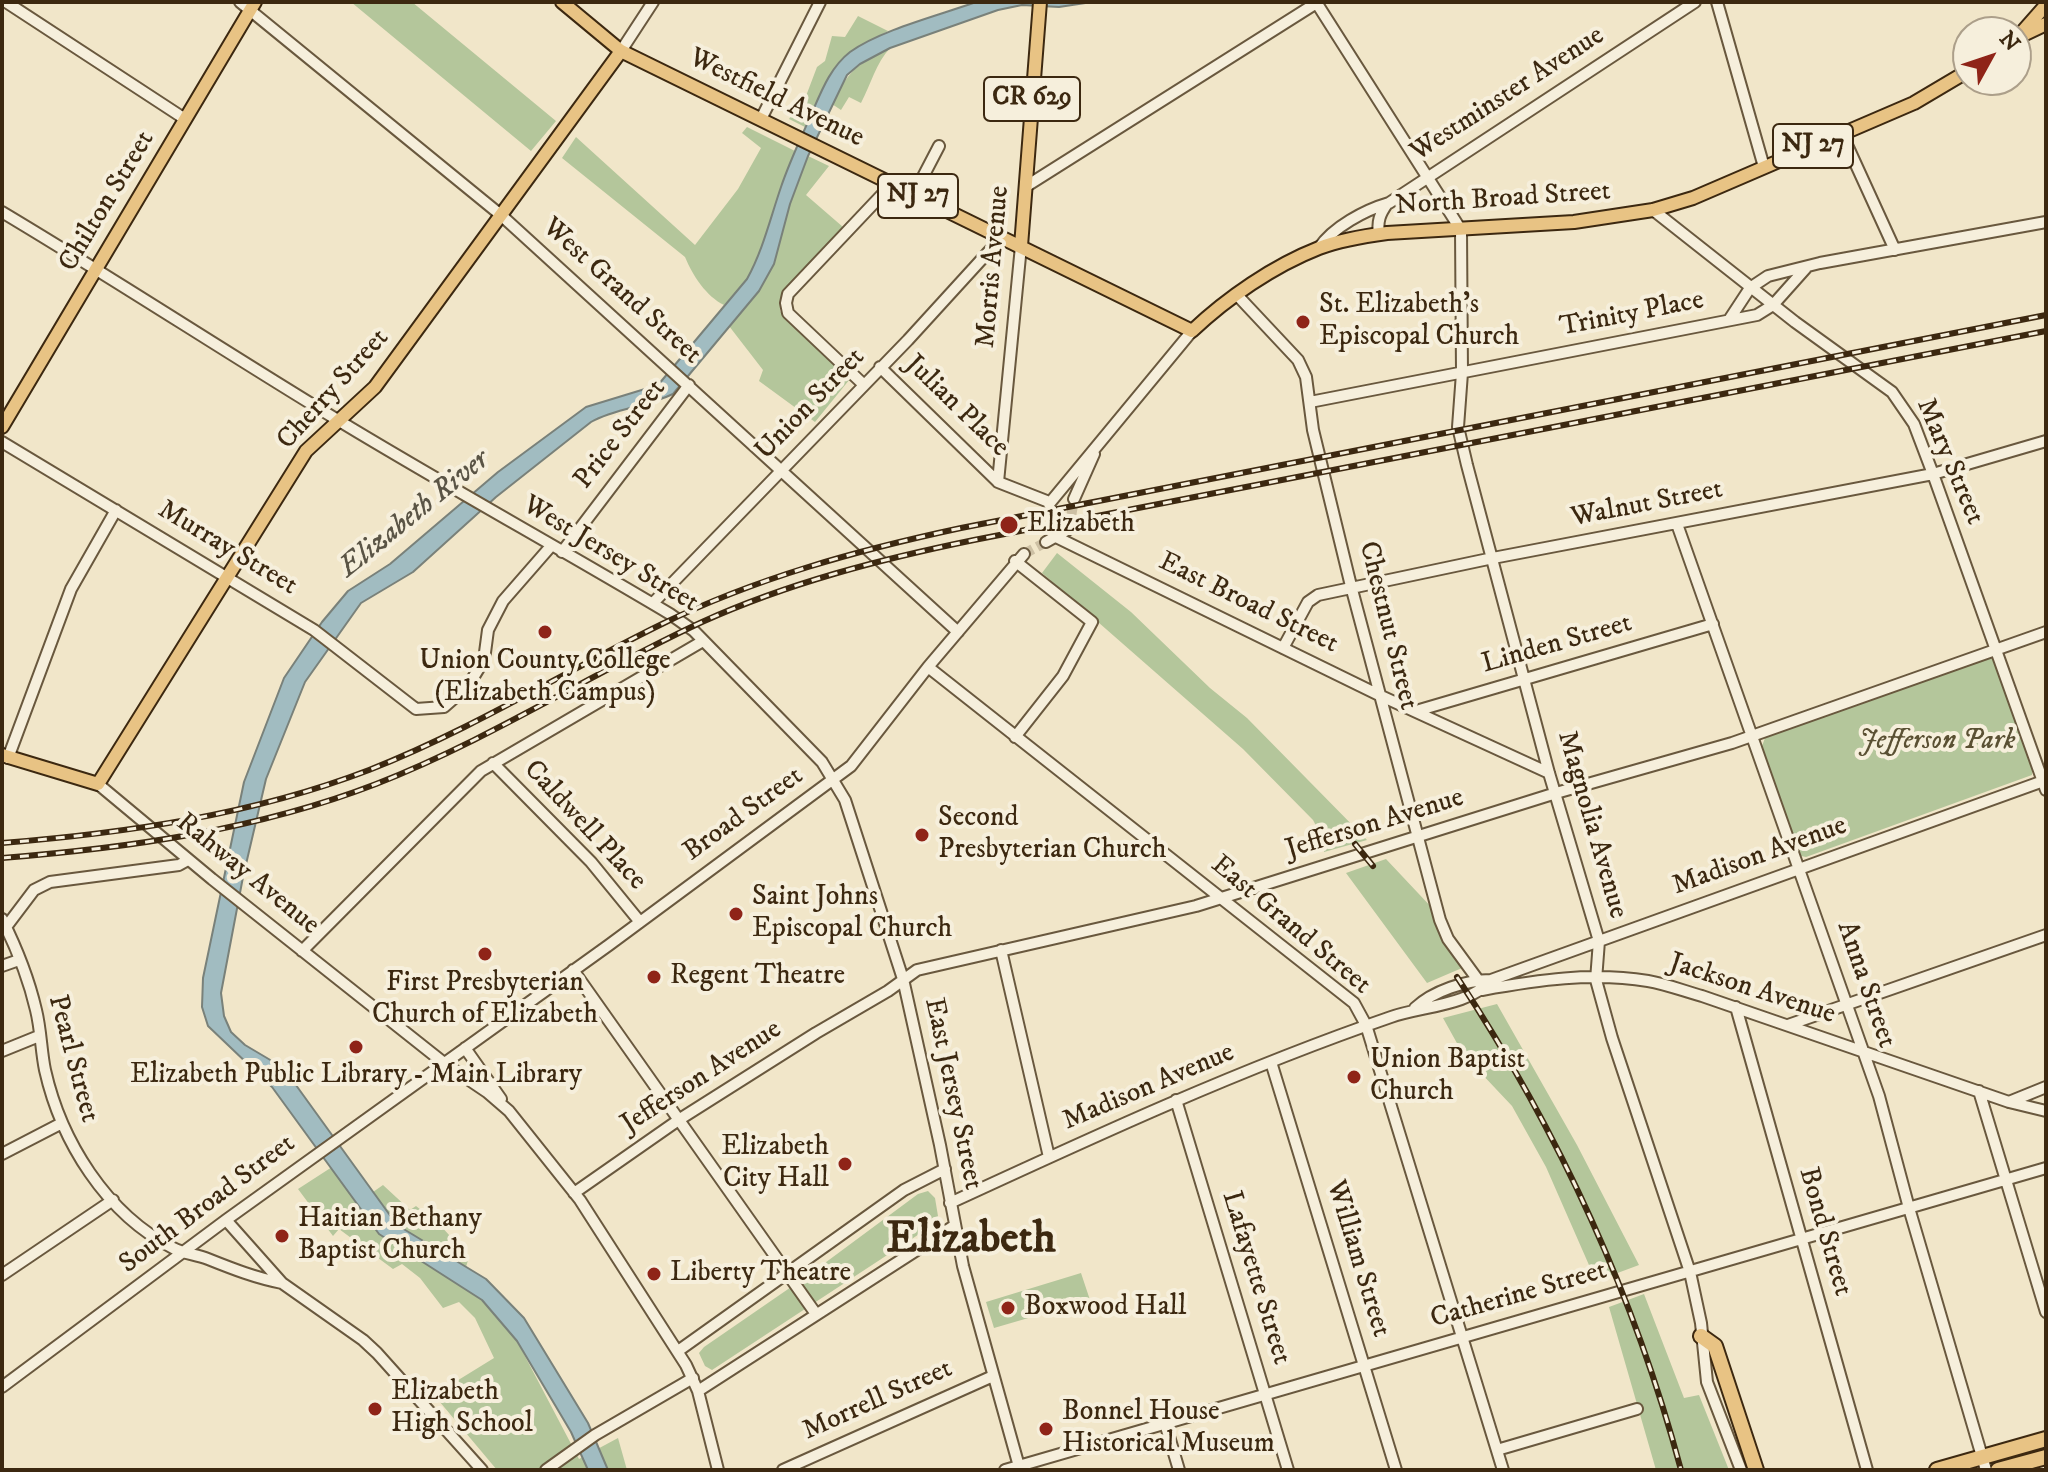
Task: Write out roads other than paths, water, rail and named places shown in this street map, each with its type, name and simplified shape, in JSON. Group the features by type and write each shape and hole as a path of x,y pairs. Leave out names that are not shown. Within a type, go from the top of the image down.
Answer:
{"highway":[{"path":"1701,1336 1715,1346 1756,1470"},
{"path":"1937,1470 1984,1464 2046,1439"},
{"path":"1998,1470 2046,1457"}],"main road":[{"name":"Westfield Avenue","path":"562,2 621,51 1192,331"},
{"path":"2032,21 2046,5"},
{"name":"Chilton Street","path":"2,427 253,6"},
{"name":"Morris Avenue","path":"1021,246 1040,6"},
{"name":"Cherry Street","path":"98,784 306,451 375,387 621,51"},
{"name":"North Broad Street","path":"1192,331 1237,295 1319,248 1379,234 1574,222 1653,210 1693,198 1914,103 1952,80"},
{"name":"Rahway Avenue","path":"4,757 98,784"}],"street":[{"path":"6,2 185,119"},
{"name":"West Grand Street","path":"240,2 253,6 502,216 958,632"},
{"name":"Cherry Street","path":"621,51 653,2"},
{"path":"761,119 820,2"},
{"path":"1025,187 1316,2 1459,228"},
{"name":"Westminster Avenue","path":"1319,248 1332,234 1373,208 1389,203 1695,2"},
{"path":"1717,2 1764,167"},
{"path":"1842,134 1895,250"},
{"path":"914,194 939,146"},
{"path":"863,384 788,313 788,294 893,183"},
{"path":"1379,234 1377,224 1380,214 1389,203"},
{"name":"Mary Street","path":"1653,210 1750,288 1892,392 1914,424 2045,784"},
{"name":"West Jersey Street","path":"2,212 95,267 338,421 670,614 703,641 822,762 833,780"},
{"path":"1750,288 1768,276 2046,222"},
{"name":"Magnolia Avenue","path":"1459,228 1462,373 1458,427 1549,773 1599,941 1595,976 1612,1038 1690,1272 1700,1316 1707,1382 1741,1470"},
{"name":"Union Street","path":"653,603 1002,237"},
{"name":"Morris Avenue","path":"998,482 1021,246"},
{"path":"1773,305 1806,268"},
{"name":"Trinity Place","path":"1729,320 1750,288"},
{"name":"Chestnut Street","path":"1237,295 1303,368 1313,430 1351,586 1440,920 1448,939 1480,985"},
{"name":"Trinity Place","path":"1310,402 1757,315 1773,305"},
{"name":"North Broad Street","path":"998,482 1049,503 1192,331"},
{"name":"Julian Place","path":"880,367 998,482"},
{"name":"Price Street","path":"419,709 444,707 468,686 484,660 488,630 503,601 557,549 687,383"},
{"name":"Walnut Street","path":"1283,648 1312,597 1351,586 1933,474 2046,441"},
{"name":"Murray Street","path":"2,442 314,630 419,709"},
{"name":"North Broad Street","path":"1074,499 1095,451"},
{"path":"4,757 71,589 116,510"},
{"name":"Anna Street","path":"1677,524 1879,1096 1984,1464"},
{"name":"East Broad Street","path":"1069,529 1052,537 1379,695 1549,773"},
{"name":"Broad Street","path":"444,1063 851,766 1019,558 1092,622 1063,676 1015,737"},
{"name":"Linden Street","path":"1416,711 1713,624"},
{"name":"Jefferson Avenue","path":"574,1193 680,1119 927,967 1221,899 1556,793 1752,736 2046,632"},
{"path":"302,951 436,815 493,763 703,641"},
{"name":"East Grand Street","path":"928,667 1354,1003 1366,1025 1503,1470"},
{"name":"Caldwell Place","path":"493,763 591,862 640,922"},
{"name":"East Jersey Street","path":"833,780 845,800 903,979 945,1169 954,1226 1020,1468"},
{"name":"Rahway Avenue","path":"98,784 302,951 509,1111"},
{"name":"Madison Avenue","path":"950,1203 1176,1100 1366,1025 1415,1008 1431,1008 1491,980 1797,868 2045,784"},
{"path":"4,923 34,890 50,882 179,865 188,860"},
{"name":"Pearl Street","path":"4,923 37,1013 45,1069 62,1123 81,1162 113,1200 155,1237 183,1252 255,1278 282,1283"},
{"path":"1788,1025 2046,935"},
{"path":"1001,950 1049,1157"},
{"path":"2,966 19,960"},
{"path":"573,970 816,1314"},
{"name":"Jackson Avenue","path":"1480,985 1595,976 1650,982 1736,1007 2009,1102 2046,1111"},
{"name":"Bond Street","path":"1736,1007 1867,1470"},
{"path":"2,1051 39,1036"},
{"path":"465,1048 509,1111 574,1193 678,1351 698,1391 718,1470"},
{"name":"William Street","path":"1271,1062 1396,1470"},
{"name":"South Broad Street","path":"2,1387 444,1063"},
{"path":"2009,1102 2046,1087"},
{"path":"1979,1091 2046,1312"},
{"name":"Lafayette Street","path":"1176,1100 1288,1470"},
{"path":"2,1154 62,1123"},
{"name":"Catherine Street","path":"1005,1470 2046,1168"},
{"path":"678,1351 904,1190 945,1169"},
{"path":"2,1275 113,1200"},
{"name":"Pearl Street","path":"226,1220 282,1283 371,1348 482,1470"},
{"path":"698,1391 954,1226"},
{"name":"Morrell Street","path":"783,1470 993,1376"},
{"path":"546,1470 595,1435 693,1378"},
{"path":"1497,1450 1637,1409"},
{"path":"1165,1423 1179,1470"}],"water":[{"path":"976,2 1092,2 1059,7 1022,5 998,10 890,48 860,64 847,75 808,156 790,204 774,264 759,291 673,394 591,422 496,497 413,572 361,603 305,682 266,779 221,993 224,1016 231,1032 245,1045 272,1061 293,1081 397,1225 486,1279 524,1318 588,1423 608,1470 588,1470 571,1432 517,1341 482,1300 379,1234 272,1087 208,1026 202,1007 203,978 244,782 284,678 322,622 348,591 390,564 498,472 586,407 658,385 747,279 797,147 825,85 844,58 877,37"}],"tunnel":[{"path":"1069,529 1074,499"},
{"path":"1049,504 1054,532"},
{"path":"1024,554 1046,542"}],"railway":[{"path":"2,843 95,834 188,820 325,786 444,737 625,642 698,608 771,579 884,546 961,528 2046,315"},
{"path":"2,858 97,849 192,834 285,814 331,800 376,784 459,747 702,622 801,584 904,555 2046,331"},
{"path":"1355,844 1373,866"},
{"path":"1457,977 1528,1093 1589,1214 1640,1340 1681,1470"}],"place":[{"name":"St. Elizabeth's Episcopal Church","path":"1303,322"},
{"name":"Elizabeth","path":"1009,525"},
{"name":"Union County College (Elizabeth Campus)","path":"545,632"},
{"name":"Second Presbyterian Church","path":"922,835"},
{"name":"Saint Johns Episcopal Church","path":"736,914"},
{"name":"First Presbyterian Church of Elizabeth","path":"485,954"},
{"name":"Regent Theatre","path":"654,977"},
{"name":"Elizabeth Public Library - Main Library","path":"356,1047"},
{"name":"Union Baptist Church","path":"1354,1077"},
{"name":"Elizabeth City Hall","path":"845,1164"},
{"name":"Haitian Bethany Baptist Church","path":"282,1236"},
{"name":"Liberty Theatre","path":"654,1274"},
{"name":"Boxwood Hall","path":"1008,1308"},
{"name":"Elizabeth High School","path":"375,1409"},
{"name":"Bonnel House Historical Museum","path":"1046,1429"}],"district":[{"name":"Elizabeth","path":"971,1242"}],"water label":[{"name":"Elizabeth River","path":"415,515"}],"park label":[{"name":"Jefferson Park","path":"1937,742"}]}
